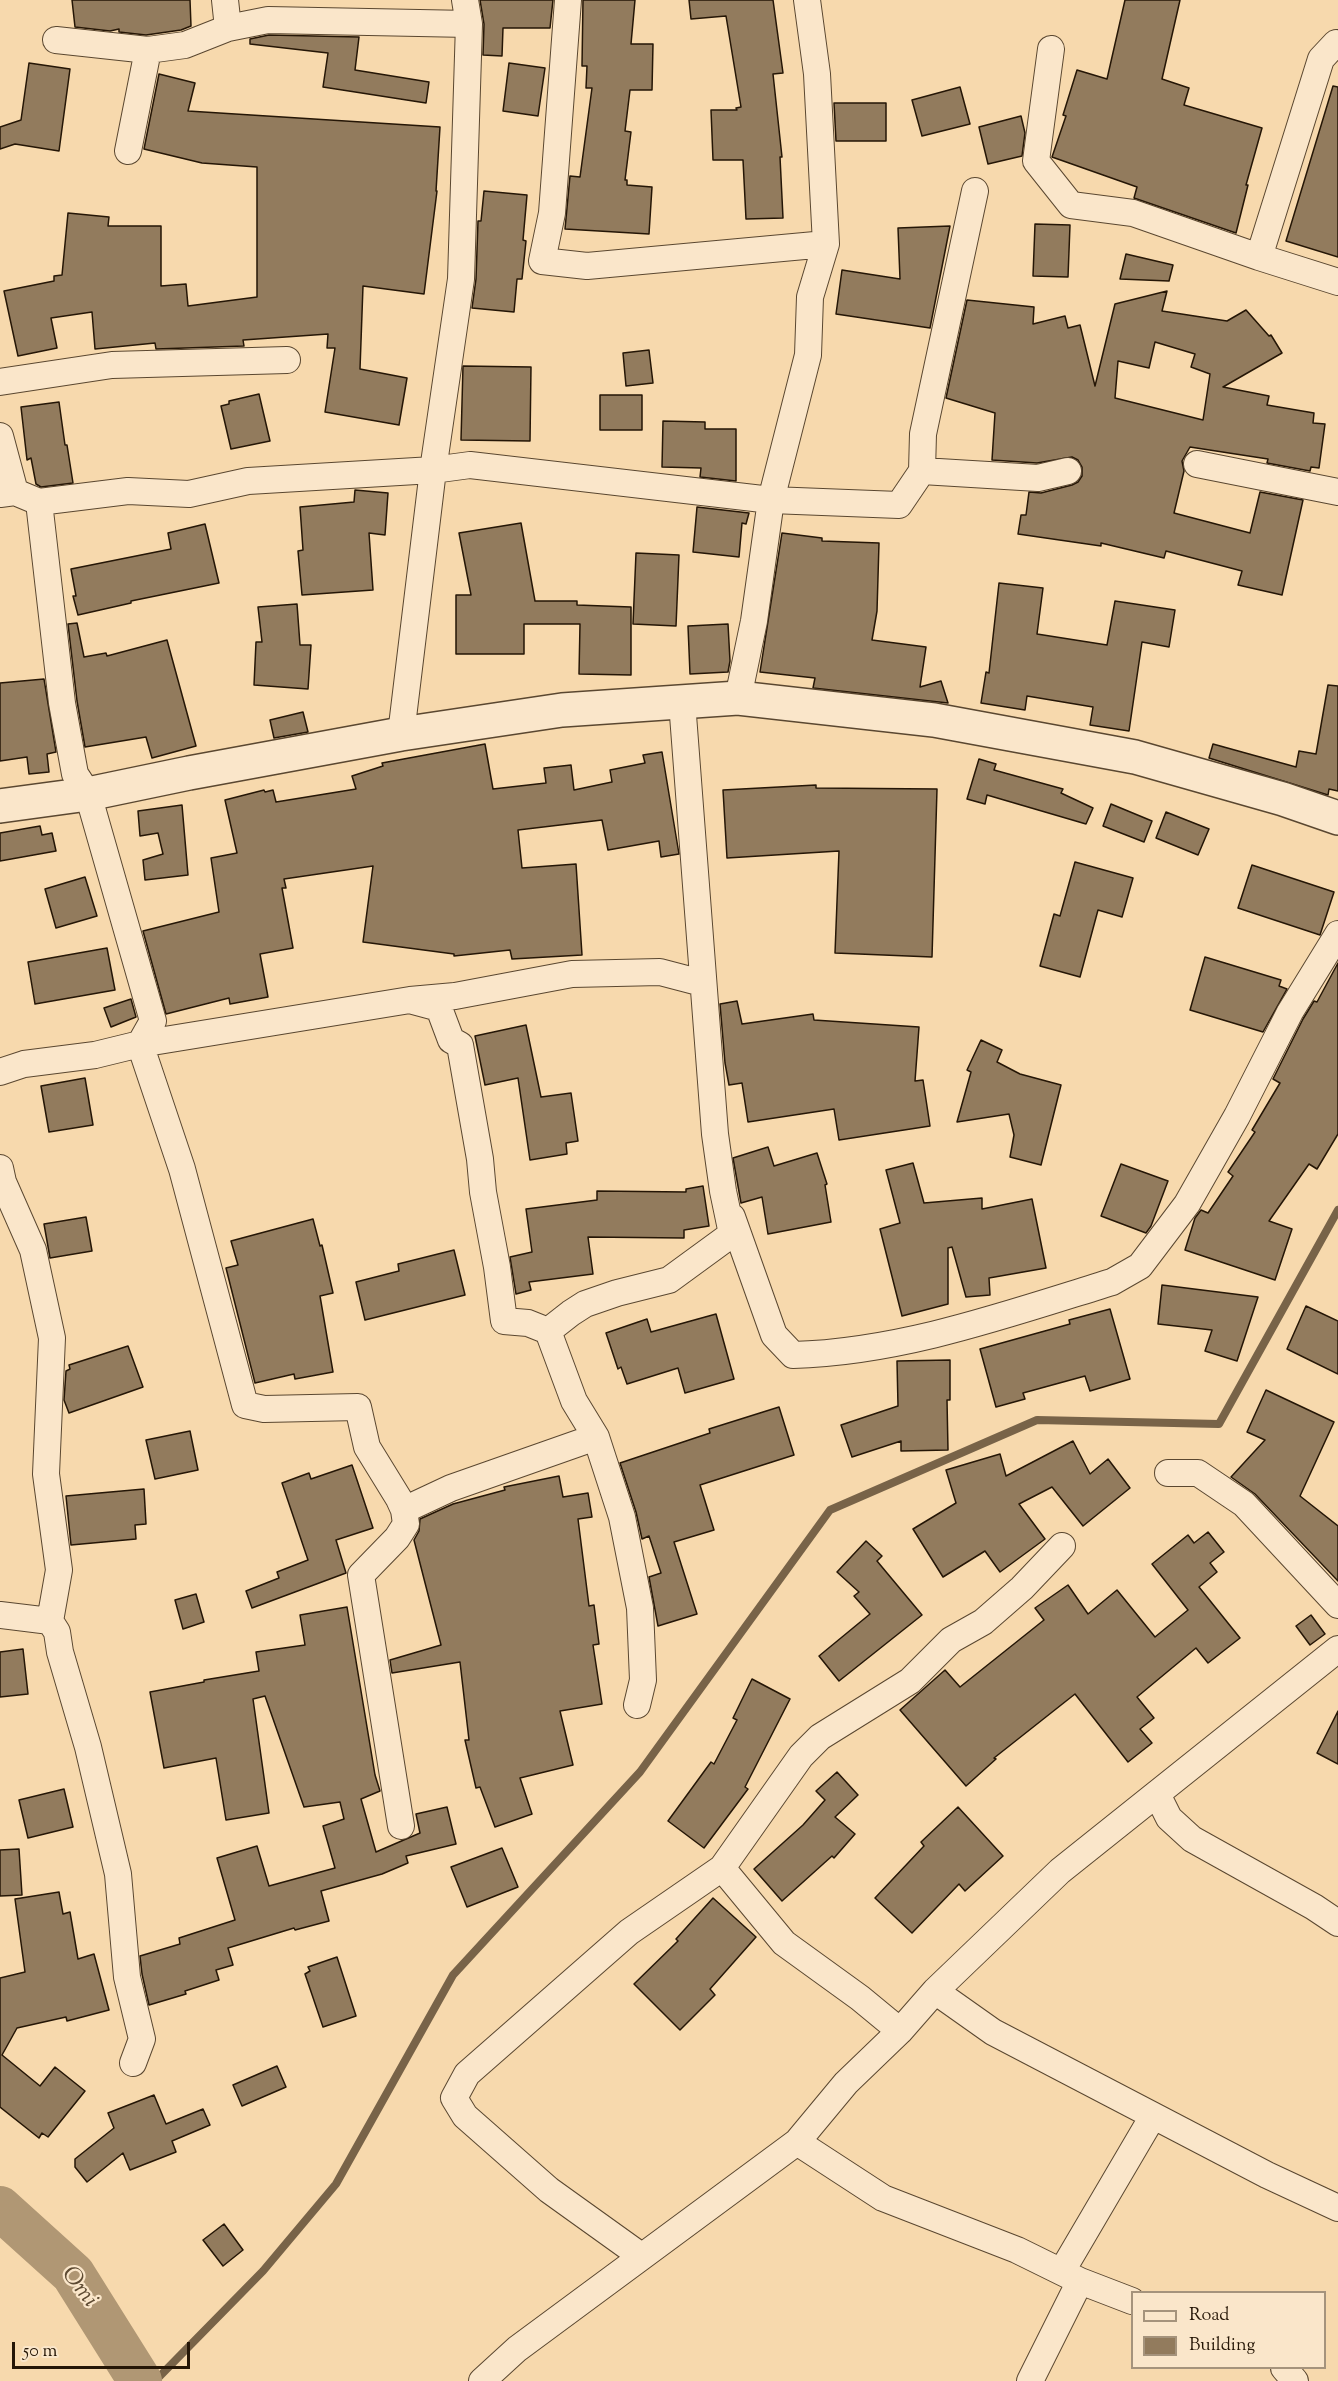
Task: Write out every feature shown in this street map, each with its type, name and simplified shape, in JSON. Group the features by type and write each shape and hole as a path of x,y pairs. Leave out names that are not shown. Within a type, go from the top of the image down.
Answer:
{"street":[{"path":"225,0 228,28"},
{"path":"568,0 552,213 543,261 587,266 826,244"},
{"path":"738,698 754,621 771,500 808,355 810,297 826,244 817,74 807,0"},
{"path":"56,40 148,50 185,45 208,38 228,28 267,20 467,12 461,279 433,470 401,734"},
{"path":"1259,257 1321,59 1336,43 1338,44"},
{"path":"1052,49 1036,161 1071,205 1133,213 1338,282"},
{"path":"128,151 148,50"},
{"path":"0,436 8,493 39,502 128,491 189,494 248,481 433,470 470,465 771,500 899,505 922,471 923,434 975,191"},
{"path":"0,382 112,365 286,360"},
{"path":"1197,465 1338,492"},
{"path":"922,471 1038,478 1068,471"},
{"path":"39,502 62,703 75,774 88,794 153,1021 140,1044 182,1169 244,1405 264,1409 358,1407 367,1448 404,1510 406,1524 397,1538 361,1575 401,1826"},
{"path":"0,806 88,794 401,734 562,710 738,698 934,720 1136,758 1282,799 1338,818"},
{"path":"548,1332 585,1304 669,1280 697,1262 732,1234 715,1134 682,702"},
{"path":"723,1191 774,1335 793,1355 817,1354 909,1341 1112,1282 1140,1266 1187,1204 1237,1116 1290,1012 1338,934"},
{"path":"660,972 702,947"},
{"path":"0,1072 24,1064 95,1055 140,1044 410,1000 455,996 572,974 660,972 702,983"},
{"path":"455,996 460,1045 480,1159 483,1192 504,1321 528,1323 548,1332 574,1401 596,1437 622,1517 640,1608 643,1680 637,1705"},
{"path":"410,1000 439,1008 451,1040 460,1045"},
{"path":"0,1168 3,1182 33,1250 52,1338 46,1473 59,1570 50,1621 57,1632 60,1652 88,1747 118,1874 127,1977 142,2039 134,2063"},
{"path":"404,1510 451,1488 596,1437"},
{"path":"1168,1473 1198,1473 1244,1504 1338,1605"},
{"path":"641,2256 549,2190 465,2116 454,2097 467,2074 629,1932 722,1868 801,1756 820,1737 910,1681 951,1640 983,1622 1022,1588 1062,1546"},
{"path":"0,1615 50,1621"},
{"path":"482,2381 517,2349 797,2142 846,2083 900,2031 935,1991 1060,1871 1338,1649"},
{"path":"1157,1794 1169,1818 1192,1839 1314,1907 1338,1923"},
{"path":"722,1868 784,1943 860,1998 900,2031"},
{"path":"935,1991 993,2032 1267,2175 1338,2208"},
{"path":"1030,2381 1071,2276 1154,2116"},
{"path":"797,2142 883,2198 1017,2250 1071,2276 1131,2301"},
{"path":"1286,2369 1295,2381"}],"building":[{"path":"72,0 190,0 191,26 181,30 146,35 119,32 119,29 110,31 75,27"},
{"path":"480,0 553,0 550,28 503,28 502,56 483,55 484,24"},
{"path":"583,0 635,0 631,44 653,44 652,90 630,90 625,131 631,132 625,180 627,180 627,185 652,187 649,234 565,229 570,176 580,177 592,88 586,88 587,66 582,66"},
{"path":"689,0 773,0 783,73 773,74 782,157 780,157 783,218 746,219 743,160 713,160 711,110 737,110 736,108 741,107 726,16 691,19"},
{"path":"1125,0 1180,0 1162,79 1189,88 1184,105 1262,128 1246,185 1248,185 1236,233 1134,198 1137,187 1052,157 1066,116 1063,115 1077,70 1107,79"},
{"path":"269,35 359,37 355,70 429,82 426,103 323,87 328,53 250,44 250,39"},
{"path":"29,63 70,69 59,151 15,144 0,149 0,127 21,120"},
{"path":"509,63 545,68 538,116 503,111"},
{"path":"159,74 195,83 188,111 440,127 437,191 424,294 363,286 360,369 407,378 399,425 325,412 335,348 327,348 328,334 243,340 244,346 156,349 155,343 95,349 92,312 51,318 57,348 18,356 4,291 54,281 54,276 62,275 68,213 109,217 108,226 161,226 161,286 186,284 188,306 257,297 257,167 202,163 144,149"},
{"path":"1333,86 1338,87 1338,257 1286,241"},
{"path":"960,87 970,124 922,136 912,100"},
{"path":"834,103 886,103 886,141 836,141"},
{"path":"1021,116 1025,133 1022,156 988,164 979,127"},
{"path":"484,191 527,195 522,279 517,279 514,312 472,308 476,279 478,221 481,221"},
{"path":"1035,224 1070,225 1068,277 1033,276"},
{"path":"950,226 930,328 836,314 842,270 900,279 898,228"},
{"path":"1126,254 1173,265 1169,281 1120,279"},
{"path":"1167,291 1162,311 1227,321 1246,310 1269,336 1271,335 1282,353 1223,387 1269,396 1267,405 1314,413 1313,423 1325,424 1319,468 1311,467 1310,471 1267,463 1268,459 1190,447 1182,461 1184,471 1174,513 1250,533 1260,492 1303,500 1282,595 1238,585 1242,571 1166,551 1164,558 1101,543 1101,546 1018,534 1021,515 1026,515 1029,492 1041,493 1072,485 1082,476 1082,467 1078,460 1072,457 1037,463 992,460 995,413 946,398 967,300 1034,307 1033,324 1065,316 1068,328 1080,325 1095,386 1115,304","holes":["1155,342 1195,354 1191,367 1210,374 1203,420 1115,398 1118,361 1149,368"]},
{"path":"649,350 653,383 626,386 623,353"},
{"path":"463,366 531,367 530,441 461,440"},
{"path":"259,394 270,441 231,449 221,406 229,404 229,401"},
{"path":"600,395 642,395 642,430 600,430"},
{"path":"59,402 73,483 41,487 36,484 31,458 27,460 21,407"},
{"path":"663,421 705,422 705,429 736,429 736,481 700,477 701,468 662,467"},
{"path":"355,490 388,493 385,535 369,533 373,590 302,595 298,551 303,550 300,507 354,502"},
{"path":"697,507 749,513 746,524 742,523 739,557 693,552"},
{"path":"521,523 535,601 577,601 577,605 631,607 631,675 579,674 580,624 524,624 524,654 456,654 456,595 471,595 459,533"},
{"path":"205,524 219,583 131,601 131,603 78,615 73,596 76,596 71,569 171,549 168,533"},
{"path":"782,533 822,538 822,541 879,543 877,611 872,640 926,647 920,687 941,681 948,703 813,688 815,678 760,672"},
{"path":"636,553 679,555 676,626 633,624"},
{"path":"999,583 1043,588 1037,634 1107,645 1115,601 1175,610 1169,647 1142,642 1129,731 1090,725 1093,707 1027,696 1025,710 981,703 986,672 989,673"},
{"path":"297,604 300,645 311,645 308,689 254,685 256,642 262,642 258,607"},
{"path":"77,623 84,657 106,653 107,656 167,640 196,746 152,758 146,737 85,747 68,624"},
{"path":"728,624 730,661 728,672 690,674 688,626"},
{"path":"44,679 56,752 47,754 49,772 29,774 27,757 0,761 0,683"},
{"path":"1328,685 1338,686 1338,791 1329,789 1328,795 1209,758 1213,744 1296,767 1299,751 1316,754"},
{"path":"303,712 308,732 274,738 270,720"},
{"path":"485,744 493,789 546,783 544,768 571,765 574,790 612,782 610,770 645,763 643,755 662,752 679,854 661,857 659,841 608,850 602,820 518,830 522,868 576,864 582,955 512,959 510,950 454,956 454,954 363,942 373,866 284,879 286,888 282,888 293,948 260,954 268,997 230,1004 229,998 166,1014 143,931 219,912 211,858 237,853 225,800 264,790 265,792 273,790 276,802 356,789 352,776 383,766 382,763"},
{"path":"979,759 996,764 994,770 1063,789 1061,793 1093,808 1086,824 987,795 985,804 967,799"},
{"path":"816,785 816,788 937,789 932,957 835,953 839,851 727,858 723,790"},
{"path":"1111,804 1152,821 1144,842 1103,826"},
{"path":"182,805 188,875 145,880 143,860 163,854 158,833 140,836 138,811"},
{"path":"1166,812 1209,829 1198,855 1156,838"},
{"path":"40,826 42,835 52,833 56,851 0,861 0,833"},
{"path":"1075,862 1133,878 1122,917 1098,910 1080,977 1040,966 1054,914 1060,916"},
{"path":"1252,865 1334,892 1320,935 1238,908"},
{"path":"85,877 97,916 56,928 45,889"},
{"path":"107,948 115,990 35,1004 28,962"},
{"path":"1205,957 1281,980 1279,986 1287,989 1263,1032 1190,1010"},
{"path":"1338,963 1338,1134 1317,1169 1309,1164 1269,1221 1292,1229 1275,1280 1185,1250 1195,1218 1201,1210 1208,1213 1233,1176 1228,1172 1255,1132 1252,1130 1280,1083 1273,1079 1303,1019 1314,1001 1317,1002"},
{"path":"131,999 136,1017 111,1027 104,1008"},
{"path":"737,1001 742,1024 813,1014 814,1020 919,1027 915,1081 923,1080 930,1126 839,1140 834,1109 748,1122 742,1083 729,1085 725,1063 720,1004"},
{"path":"526,1025 541,1097 571,1093 578,1141 566,1143 567,1154 530,1160 518,1078 485,1085 475,1036"},
{"path":"981,1040 1002,1050 997,1062 1020,1074 1061,1085 1041,1165 1010,1157 1014,1135 1009,1114 957,1122 971,1072 967,1070"},
{"path":"85,1078 93,1125 49,1132 41,1086"},
{"path":"768,1147 774,1166 817,1153 827,1184 825,1185 831,1222 768,1234 762,1197 741,1203 733,1158"},
{"path":"913,1163 924,1203 982,1198 982,1209 1032,1199 1046,1268 989,1278 990,1295 966,1297 952,1247 948,1248 948,1304 902,1316 880,1229 900,1223 886,1170"},
{"path":"1121,1164 1168,1181 1151,1226 1146,1233 1101,1216"},
{"path":"703,1186 709,1226 684,1230 684,1238 588,1237 593,1274 529,1282 531,1290 516,1294 510,1257 532,1252 526,1209 597,1200 597,1191 686,1192 686,1189"},
{"path":"86,1217 92,1251 50,1258 44,1224"},
{"path":"313,1219 320,1246 322,1245 333,1293 320,1296 333,1372 295,1379 294,1374 255,1383 226,1268 238,1265 231,1241"},
{"path":"454,1250 465,1295 365,1320 356,1282 399,1271 398,1264"},
{"path":"1162,1285 1258,1297 1237,1361 1205,1351 1212,1330 1158,1324"},
{"path":"1306,1306 1338,1321 1338,1374 1287,1349"},
{"path":"1110,1309 1130,1379 1090,1391 1085,1376 1023,1393 1025,1399 996,1407 980,1349 1070,1324 1069,1320"},
{"path":"716,1314 734,1379 685,1393 678,1368 627,1384 621,1367 618,1369 606,1333 647,1319 651,1332"},
{"path":"128,1346 143,1387 69,1413 64,1400 66,1371 70,1369 69,1365"},
{"path":"950,1360 950,1400 947,1400 948,1450 901,1451 901,1441 852,1457 841,1425 898,1406 897,1361"},
{"path":"1266,1390 1334,1422 1300,1496 1338,1526 1338,1581 1255,1494 1231,1477 1265,1440 1247,1432"},
{"path":"779,1407 794,1455 700,1485 714,1530 674,1542 697,1614 658,1626 649,1577 661,1573 649,1536 642,1539 620,1463 710,1433 709,1429"},
{"path":"190,1431 198,1470 155,1479 146,1440"},
{"path":"1073,1441 1090,1474 1108,1459 1130,1488 1083,1526 1052,1487 1019,1504 1045,1539 1000,1572 985,1551 943,1577 913,1529 956,1503 946,1470 1000,1454 1006,1476"},
{"path":"352,1465 373,1528 336,1540 346,1573 252,1608 246,1591 279,1578 277,1572 308,1560 282,1483 309,1473 311,1479"},
{"path":"559,1476 563,1497 588,1493 592,1517 578,1519 589,1606 594,1605 599,1644 593,1645 602,1704 560,1711 573,1765 520,1778 532,1814 495,1827 480,1787 476,1788 465,1740 469,1740 460,1662 392,1673 390,1660 441,1645 414,1540 419,1531 420,1519 453,1504 505,1490 504,1487"},
{"path":"144,1489 146,1524 135,1525 136,1539 71,1545 66,1496"},
{"path":"1208,1532 1224,1552 1210,1563 1217,1572 1199,1587 1240,1638 1208,1663 1196,1648 1137,1697 1154,1718 1140,1729 1152,1743 1128,1762 1075,1694 994,1758 996,1759 966,1786 900,1710 945,1670 960,1687 1044,1620 1035,1608 1068,1585 1088,1614 1117,1590 1155,1637 1188,1610 1152,1564 1188,1535 1194,1543"},
{"path":"866,1541 882,1556 877,1561 922,1615 839,1681 819,1656 870,1614 854,1596 859,1592 837,1572"},
{"path":"196,1594 204,1622 183,1629 175,1600"},
{"path":"347,1607 375,1775 380,1791 361,1799 376,1852 420,1833 416,1814 447,1807 456,1844 406,1856 408,1863 382,1874 321,1891 329,1921 295,1930 294,1928 228,1948 233,1965 216,1970 219,1980 185,1991 186,1994 149,2005 140,1956 180,1944 179,1938 235,1920 217,1858 257,1846 269,1886 335,1868 323,1826 344,1819 340,1802 304,1807 265,1696 253,1699 269,1813 226,1820 216,1758 164,1768 150,1692 259,1671 256,1652 305,1645 300,1615"},
{"path":"1311,1615 1325,1634 1310,1645 1296,1626"},
{"path":"23,1649 28,1694 0,1697 0,1652"},
{"path":"752,1679 790,1699 745,1787 748,1789 704,1848 668,1821 711,1762 714,1764 737,1720 733,1718"},
{"path":"1338,1711 1338,1764 1317,1753"},
{"path":"837,1772 858,1795 835,1817 855,1834 834,1858 832,1856 782,1901 754,1869 803,1825 825,1800 816,1791"},
{"path":"64,1789 73,1827 28,1838 19,1800"},
{"path":"958,1807 1003,1856 965,1891 959,1884 912,1933 875,1898 924,1846 921,1842"},
{"path":"502,1848 518,1887 467,1907 451,1867"},
{"path":"19,1849 22,1895 0,1896 0,1850"},
{"path":"59,1892 63,1914 70,1912 78,1959 94,1954 109,2010 67,2021 66,2017 17,2028 2,2055 40,2086 55,2067 85,2091 48,2137 42,2133 39,2138 0,2107 0,1978 25,1972 15,1899"},
{"path":"713,1898 756,1937 710,1989 715,1995 680,2030 634,1984 678,1941 676,1939"},
{"path":"337,1957 356,2016 323,2027 305,1974 310,1971 308,1967"},
{"path":"277,2066 286,2087 242,2106 233,2085"},
{"path":"154,2095 166,2124 203,2109 210,2125 172,2141 176,2152 130,2170 123,2153 87,2182 75,2167 75,2159 114,2128 108,2113"},
{"path":"224,2224 243,2250 223,2266 203,2240"}],"waterway":[{"path":"155,2381 263,2271 336,2184 453,1975 640,1772 830,1510 1037,1420 1219,1424 1338,1210"},
{"name":"Omi","path":"0,2208 73,2274 140,2381"}]}
